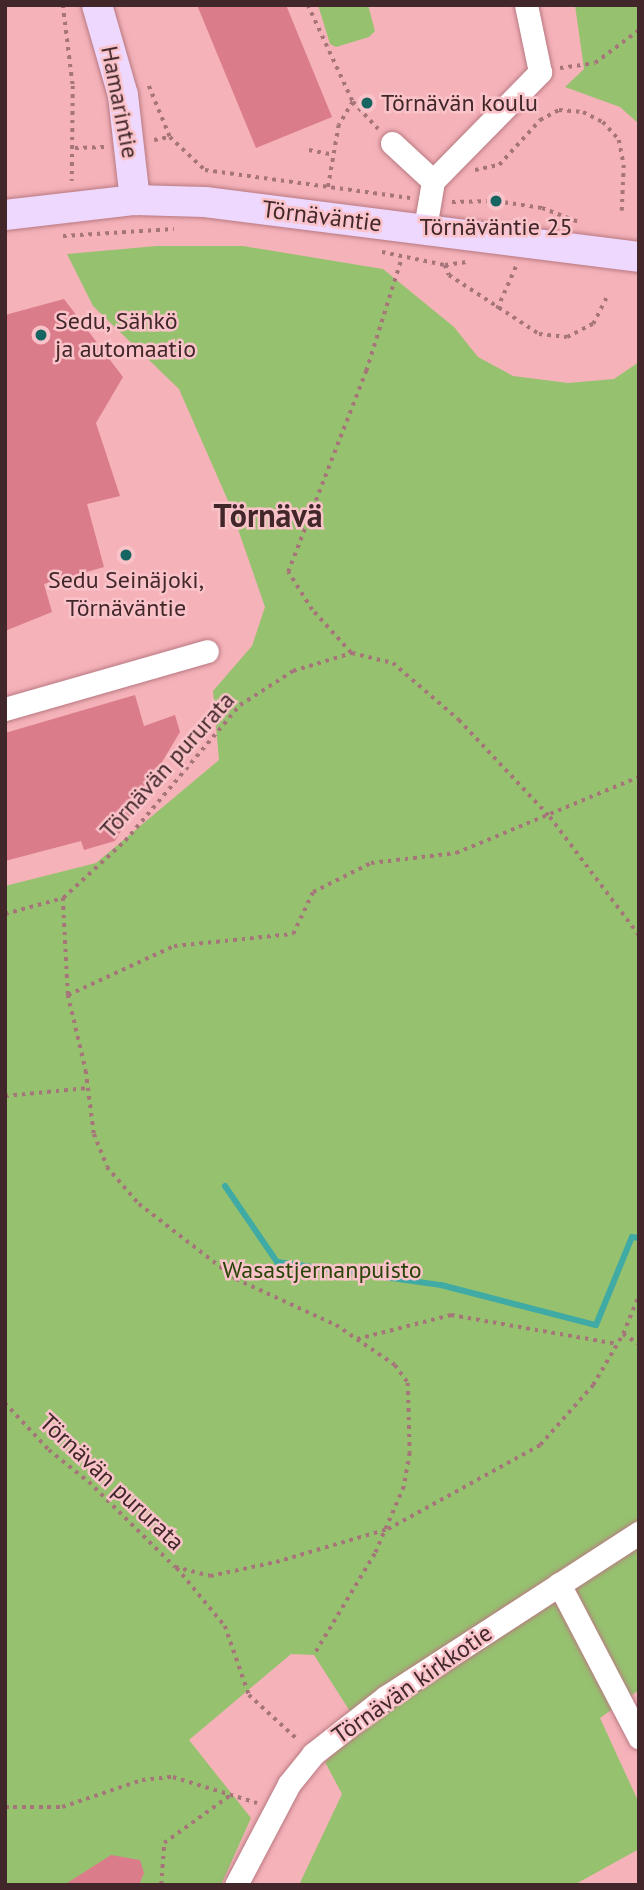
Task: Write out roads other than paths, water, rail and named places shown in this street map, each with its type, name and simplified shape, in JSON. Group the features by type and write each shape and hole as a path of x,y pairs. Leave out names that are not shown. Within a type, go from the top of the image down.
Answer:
{"main road":[{"name":"Hamarintie","path":"97,5 123,95 135,200"},
{"name":"Törnäväntie","path":"5,215 135,200 218,204 433,195 639,257"}],"street":[{"path":"391,143 433,195 540,72 526,5"},
{"path":"5,709 207,651"},
{"name":"Törnävän kirkkotie","path":"236,1885 289,1784 313,1754 386,1697 639,1533"},
{"path":"559,1584 639,1737"}],"waterway":[{"path":"225,1186 277,1262 441,1285 596,1325 632,1237 639,1238"}],"place":[{"name":"Törnävän koulu","path":"367,103"},
{"name":"Törnäväntie 25","path":"496,201"},
{"name":"Sedu, Sähkö ja automaatio","path":"41,335"},
{"name":"Sedu Seinäjoki, Törnäväntie","path":"126,555"}],"district":[{"name":"Törnävä","path":"268,515"}],"park label":[{"name":"Wasastjernanpuisto","path":"322,1270"}]}
